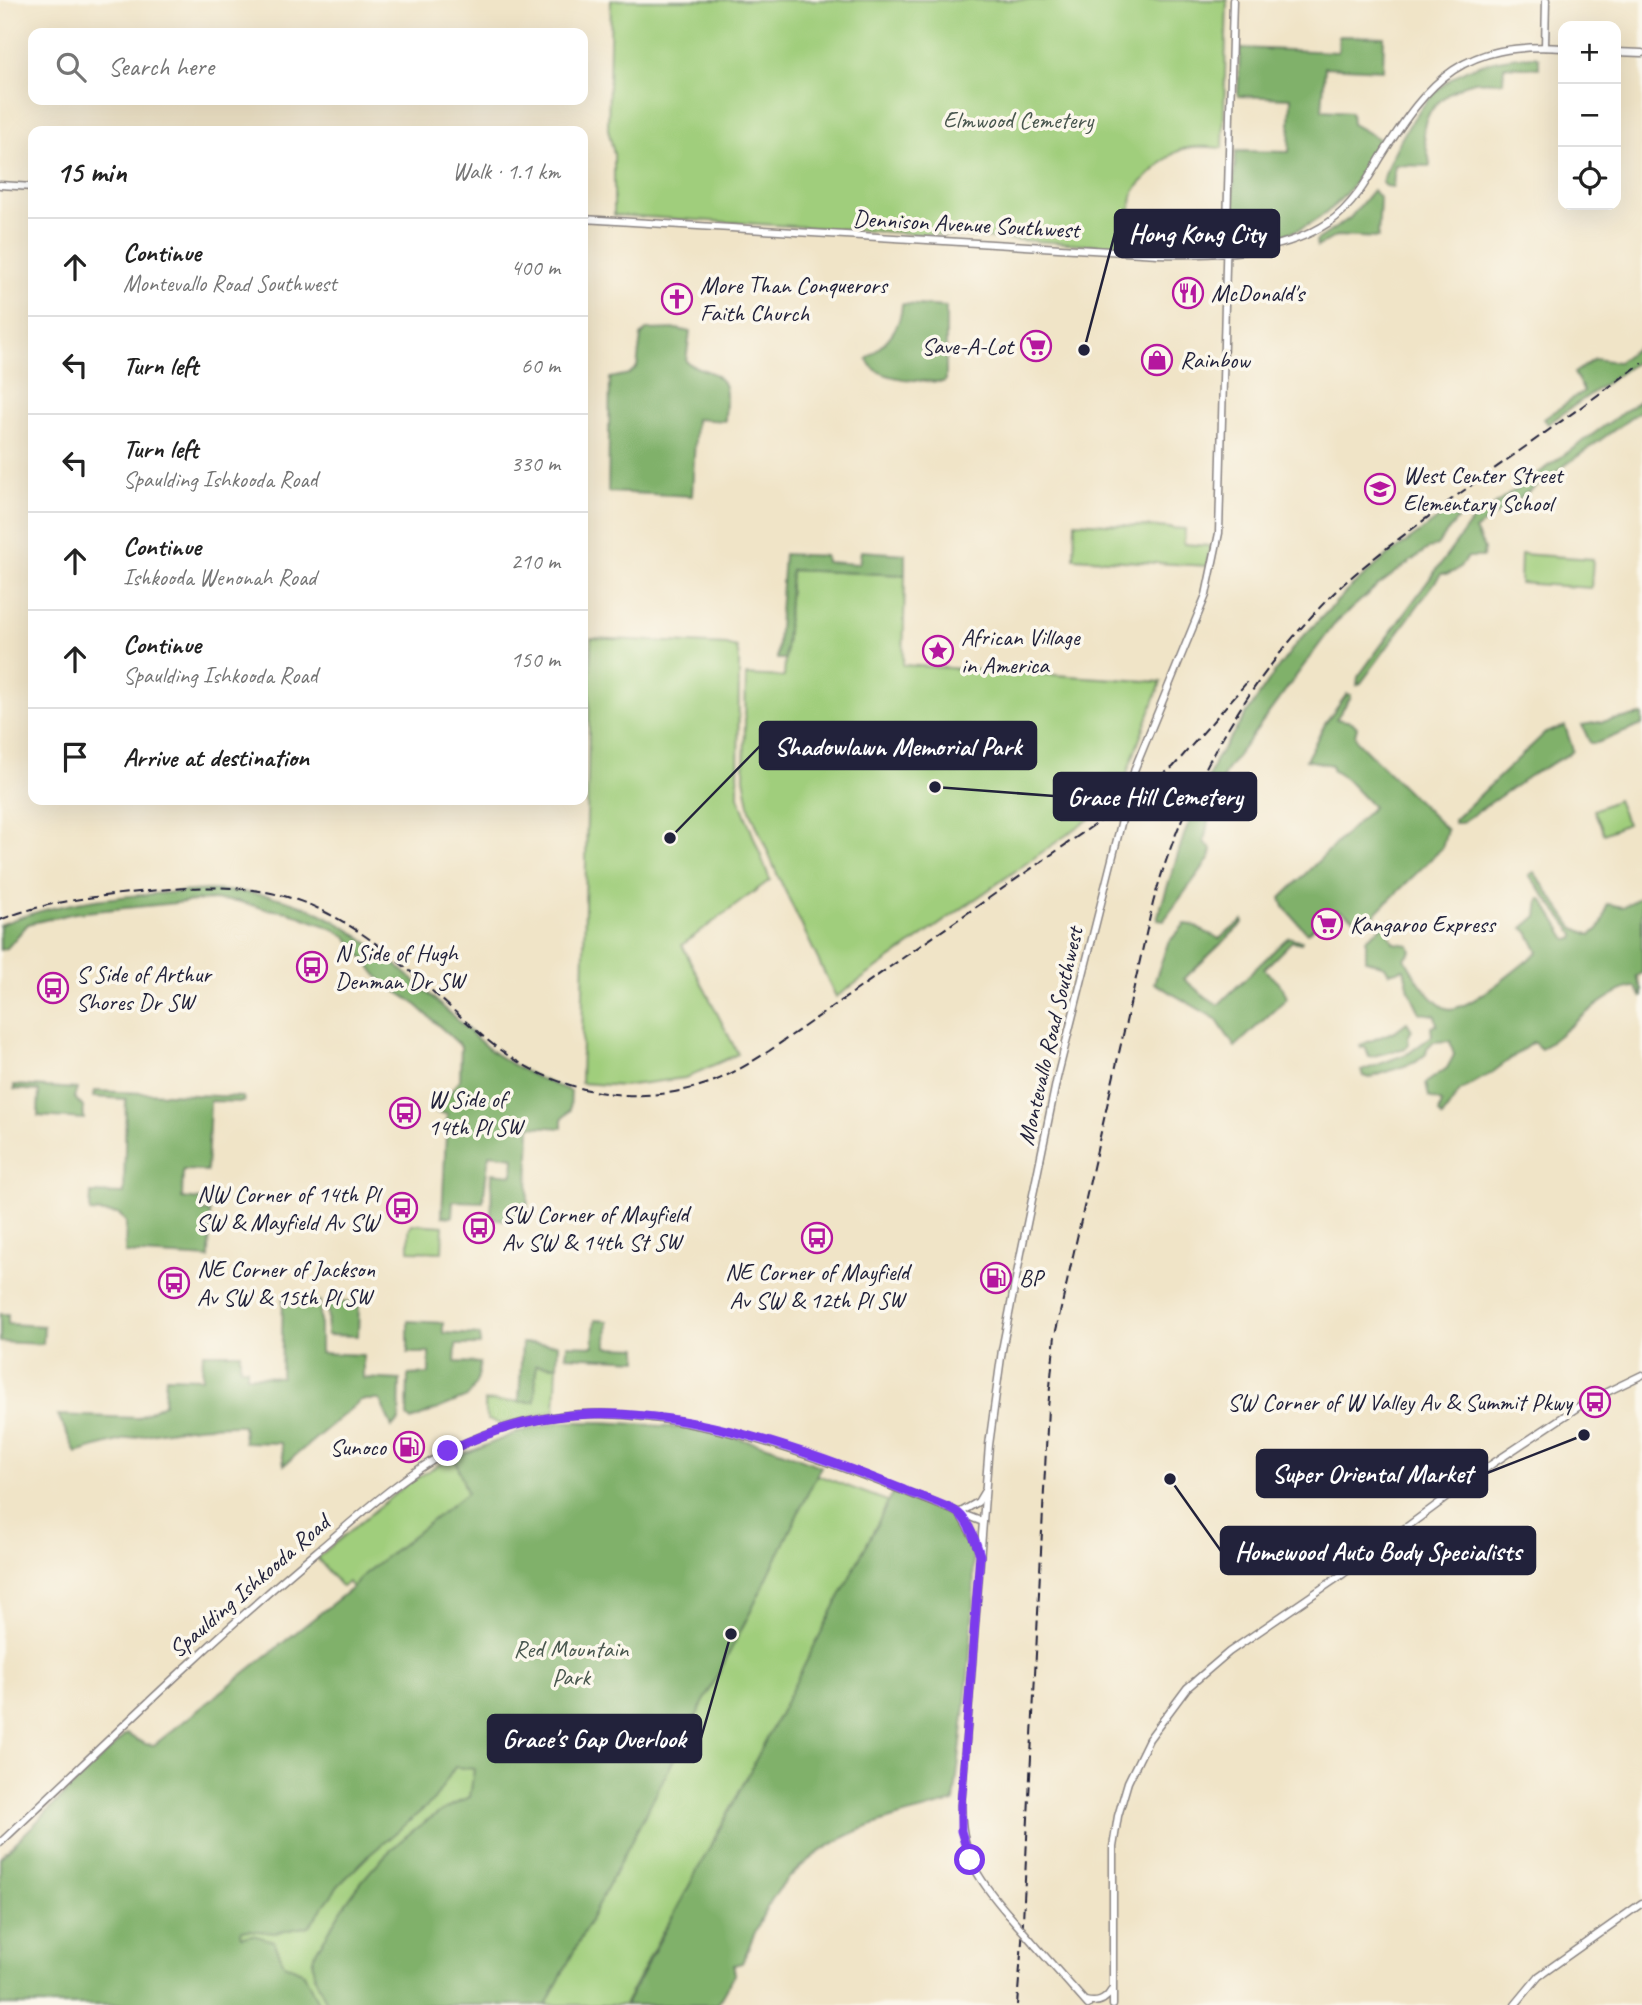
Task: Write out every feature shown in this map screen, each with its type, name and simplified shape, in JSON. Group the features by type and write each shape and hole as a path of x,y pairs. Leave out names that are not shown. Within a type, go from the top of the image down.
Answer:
{"main road":[{"name":"Montevallo Road Southwest","path":"983,1522 989,1445 1002,1350 1057,1078 1135,768 1206,595 1219,533 1233,0"},
{"path":"1545,47 1546,0"},
{"name":"Dennison Avenue Southwest","path":"588,219 1158,254 1210,255 1278,245 1313,232 1330,222 1359,193 1425,94 1454,69 1474,59 1513,48 1558,48"},
{"path":"1621,52 1642,54"},
{"path":"0,185 28,187"},
{"path":"1227,215 1233,233 1246,244 1257,248"},
{"path":"1113,2005 1113,1847 1118,1816 1128,1782 1149,1739 1186,1688 1229,1652 1333,1581 1492,1464 1584,1404 1642,1375"},
{"name":"Spaulding Ishkooda Road","path":"0,1843 216,1638 417,1469 448,1451 491,1433 528,1422 606,1414 678,1421 764,1440 878,1480 959,1513"},
{"path":"959,1513 978,1502 985,1490"},
{"path":"959,1513 983,1522 961,1805 961,1831 970,1860 988,1891 1086,2003 1102,2001 1112,1989"},
{"path":"959,1513 975,1540 980,1555"},
{"path":"1515,2005 1539,1976 1642,1903"},
{"path":"1112,1989 1119,2005"}],"green space":[{"name":"Elmwood Cemetery","path":"611,0 1227,0 1223,148 1198,147 1175,153 1139,185 1131,203 1131,247 614,215 614,154 608,129"},
{"path":"1339,36 1384,37 1383,70 1325,67 1322,110 1351,112 1352,124 1383,141 1347,192 1320,218 1284,235 1258,240 1246,238 1237,230 1234,219 1236,151 1289,152 1291,98 1238,96 1240,48 1338,52"},
{"path":"1535,56 1539,58 1539,68 1504,66 1503,82 1475,82 1443,98 1430,112 1424,128 1430,166 1395,165 1393,187 1382,183 1407,129 1419,111 1445,83 1476,66"},
{"path":"1373,190 1380,199 1378,238 1336,236 1317,247 1316,241 1350,218"},
{"path":"902,304 946,307 946,380 943,382 889,376 871,366 867,359 895,329"},
{"path":"677,329 690,332 686,361 721,379 726,391 725,421 696,419 692,496 608,492 610,378 629,374 637,367 641,336 646,330"},
{"path":"1642,344 1642,358 1548,424 1544,419 1584,391 1574,373 1595,359 1618,362"},
{"path":"1642,399 1642,410 1475,530 1484,548 1483,557 1468,557 1454,572 1441,574 1357,685 1358,677 1472,521"},
{"path":"1451,511 1462,513 1437,545 1426,550 1376,587 1336,622 1226,771 1212,802 1204,842 1212,850 1210,858 1164,920 1157,919 1184,835 1216,759 1275,672 1297,643 1347,591 1385,558"},
{"path":"1075,522 1185,529 1184,544 1210,546 1207,566 1074,558"},
{"path":"861,551 905,554 905,575 791,570 785,659 777,659 784,554 825,556 826,562 859,564"},
{"path":"1521,554 1593,559 1591,588 1520,583"},
{"path":"791,570 905,575 903,665 1161,682 1128,770 1122,796 836,997 778,876 750,810 744,778 746,675 784,677"},
{"path":"591,638 727,645 737,648 738,796 770,880 682,945 738,1054 685,1078 623,1086 581,1083"},
{"path":"1347,694 1351,697 1336,719 1352,722 1357,727 1357,741 1447,830 1442,848 1366,923 1334,910 1326,914 1307,933 1284,907 1281,898 1373,807 1346,779 1332,770 1332,765 1306,760 1325,724"},
{"path":"1642,715 1642,725 1597,743 1590,743 1582,725"},
{"path":"1565,726 1573,750 1571,753 1531,775 1461,823 1454,823 1454,820 1545,733"},
{"path":"1617,800 1627,824 1604,834 1594,810"},
{"path":"1534,872 1573,927 1590,935 1600,926 1607,904 1623,907 1642,896 1642,973 1637,977 1642,998 1636,987 1626,989 1601,1002 1541,1049 1533,1042 1493,1072 1460,1091 1442,1117 1439,1113 1442,1102 1429,1097 1426,1083 1447,1068 1454,1055 1450,1041 1433,1042 1427,1048 1426,1054 1416,1062 1369,1078 1363,1076 1361,1071 1409,1053 1432,1036 1431,1027 1437,1025 1435,1015 1420,1013 1409,990 1404,969 1389,973 1385,966 1366,960 1366,939 1393,920 1386,929 1394,943 1409,945 1411,951 1405,958 1422,986 1446,1008 1466,1004 1538,952 1528,932 1523,928 1537,916 1539,899 1542,899 1567,939 1574,939 1575,935 1529,875"},
{"path":"206,890 278,898 301,905 344,926 420,985 490,1050 529,1074 571,1091 570,1110 562,1119 562,1128 530,1126 527,1221 491,1219 492,1173 513,1175 514,1157 489,1154 483,1202 453,1201 452,1217 442,1216 447,1114 435,1112 460,1079 461,1046 413,1002 382,982 347,937 331,928 289,912 237,901 206,900 75,913 28,924 7,948 0,950 0,925 24,916 101,899"},
{"path":"1243,920 1243,923 1184,979 1218,1005 1285,940 1289,937 1302,941 1292,941 1264,969 1283,988 1287,998 1235,1047 1216,1019 1154,983 1168,943 1185,924 1219,939"},
{"path":"1407,1022 1412,1030 1406,1048 1369,1057 1365,1047 1361,1048 1360,1045 1395,1031"},
{"path":"14,1085 77,1089 74,1097 83,1107 84,1119 38,1116 39,1091 14,1089"},
{"path":"94,1091 243,1097 244,1102 210,1101 207,1171 183,1170 182,1198 201,1200 201,1211 210,1212 209,1258 125,1253 126,1222 119,1214 90,1212 91,1193 124,1194 126,1099 93,1097"},
{"path":"412,1224 443,1226 442,1252 409,1251 409,1229"},
{"path":"283,1298 320,1302 320,1353 363,1355 363,1378 400,1380 399,1421 392,1427 380,1400 361,1400 284,1465 281,1443 244,1442 243,1425 158,1432 76,1453 58,1415 138,1418 164,1404 166,1377 202,1378 203,1353 240,1353 240,1368 247,1368 247,1376 281,1377"},
{"path":"331,1302 359,1303 358,1336 327,1335 328,1305"},
{"path":"0,1314 8,1314 8,1324 44,1326 43,1344 0,1342"},
{"path":"595,1320 608,1321 607,1347 638,1348 638,1360 566,1356 567,1345 593,1346"},
{"path":"408,1321 443,1323 443,1333 480,1335 480,1345 456,1345 455,1362 480,1363 476,1382 467,1397 411,1420 407,1417 408,1375 429,1374 429,1353 408,1353"},
{"path":"522,1343 558,1344 557,1366 536,1365 535,1402 519,1402"},
{"path":"536,1365 557,1366 555,1411 501,1424 488,1420 485,1401 534,1402"},
{"name":"Red Mountain Park","path":"561,1422 721,1439 946,1523 663,1931 624,2005 0,2005 352,1588 348,1582 342,1587 317,1558 407,1484 452,1457 454,1461 465,1453"},
{"name":"Red Mountain Park","path":"561,1422 611,1422 711,1433 768,1446 821,1466 751,1611 546,2005 328,2005 315,1977 315,1953 369,1873 426,1821 470,1797 474,1769 455,1767 434,1800 367,1857 339,1885 309,1926 275,1933 241,1931 242,1937 253,1935 274,1941 284,1964 304,1973 319,2005 0,2005 0,1858 126,1734 145,1744 154,1745 467,1493 455,1458 518,1432"},
{"path":"894,1491 934,1508 962,1526 968,1534 972,1552 974,1581 969,1662 954,1802 853,1833 809,1859 772,1899 742,1963 734,1965 734,1975 717,2005 625,2005 734,1802"}],"railway":[{"path":"1017,2005 1048,1408 1055,1335 1153,903 1183,816 1202,775 1248,697 1304,625 1336,591 1378,555 1452,499 1642,363"},
{"path":"0,920 63,902 154,890 229,888 278,895 325,912 369,939 486,1039 536,1072 592,1091 621,1095 680,1091 725,1076 769,1051 1127,802 1173,767 1248,681"}],"place":[{"name":"McDonald's","path":"1188,293"},
{"name":"More Than Conquerors Faith Church","path":"677,299"},
{"name":"Save-A-Lot","path":"1036,346"},
{"name":"Hong Kong City","path":"1084,350"},
{"name":"Rainbow","path":"1157,360"},
{"name":"West Center Street Elementary School","path":"1380,489"},
{"name":"African Village in America","path":"938,651"},
{"name":"Grace Hill Cemetery","path":"935,787"},
{"name":"Shadowlawn Memorial Park","path":"670,838"},
{"name":"Kangaroo Express","path":"1327,924"},
{"name":"N Side of Hugh Denman Dr SW","path":"312,967"},
{"name":"S Side of Arthur Shores Dr SW","path":"53,988"},
{"name":"W Side of 14th Pl SW","path":"405,1113"},
{"name":"NW Corner of 14th Pl SW & Mayfield Av SW","path":"402,1208"},
{"name":"SW Corner of Mayfield Av SW & 14th St SW","path":"479,1228"},
{"name":"NE Corner of Mayfield Av SW & 12th Pl SW","path":"817,1238"},
{"name":"BP","path":"996,1278"},
{"name":"NE Corner of Jackson Av SW & 15th Pl SW","path":"174,1283"},
{"name":"SW Corner of W Valley Av & Summit Pkwy","path":"1595,1402"},
{"name":"Super Oriental Market","path":"1584,1435"},
{"name":"Sunoco","path":"409,1447"},
{"name":"Homewood Auto Body Specialists","path":"1170,1479"},
{"name":"Grace's Gap Overlook","path":"731,1634"}],"route":[{"path":"448,1451 491,1433 543,1419 591,1414 640,1417 703,1425 764,1440 878,1480 959,1513 975,1540 980,1555 961,1805 961,1831 970,1860"}]}
